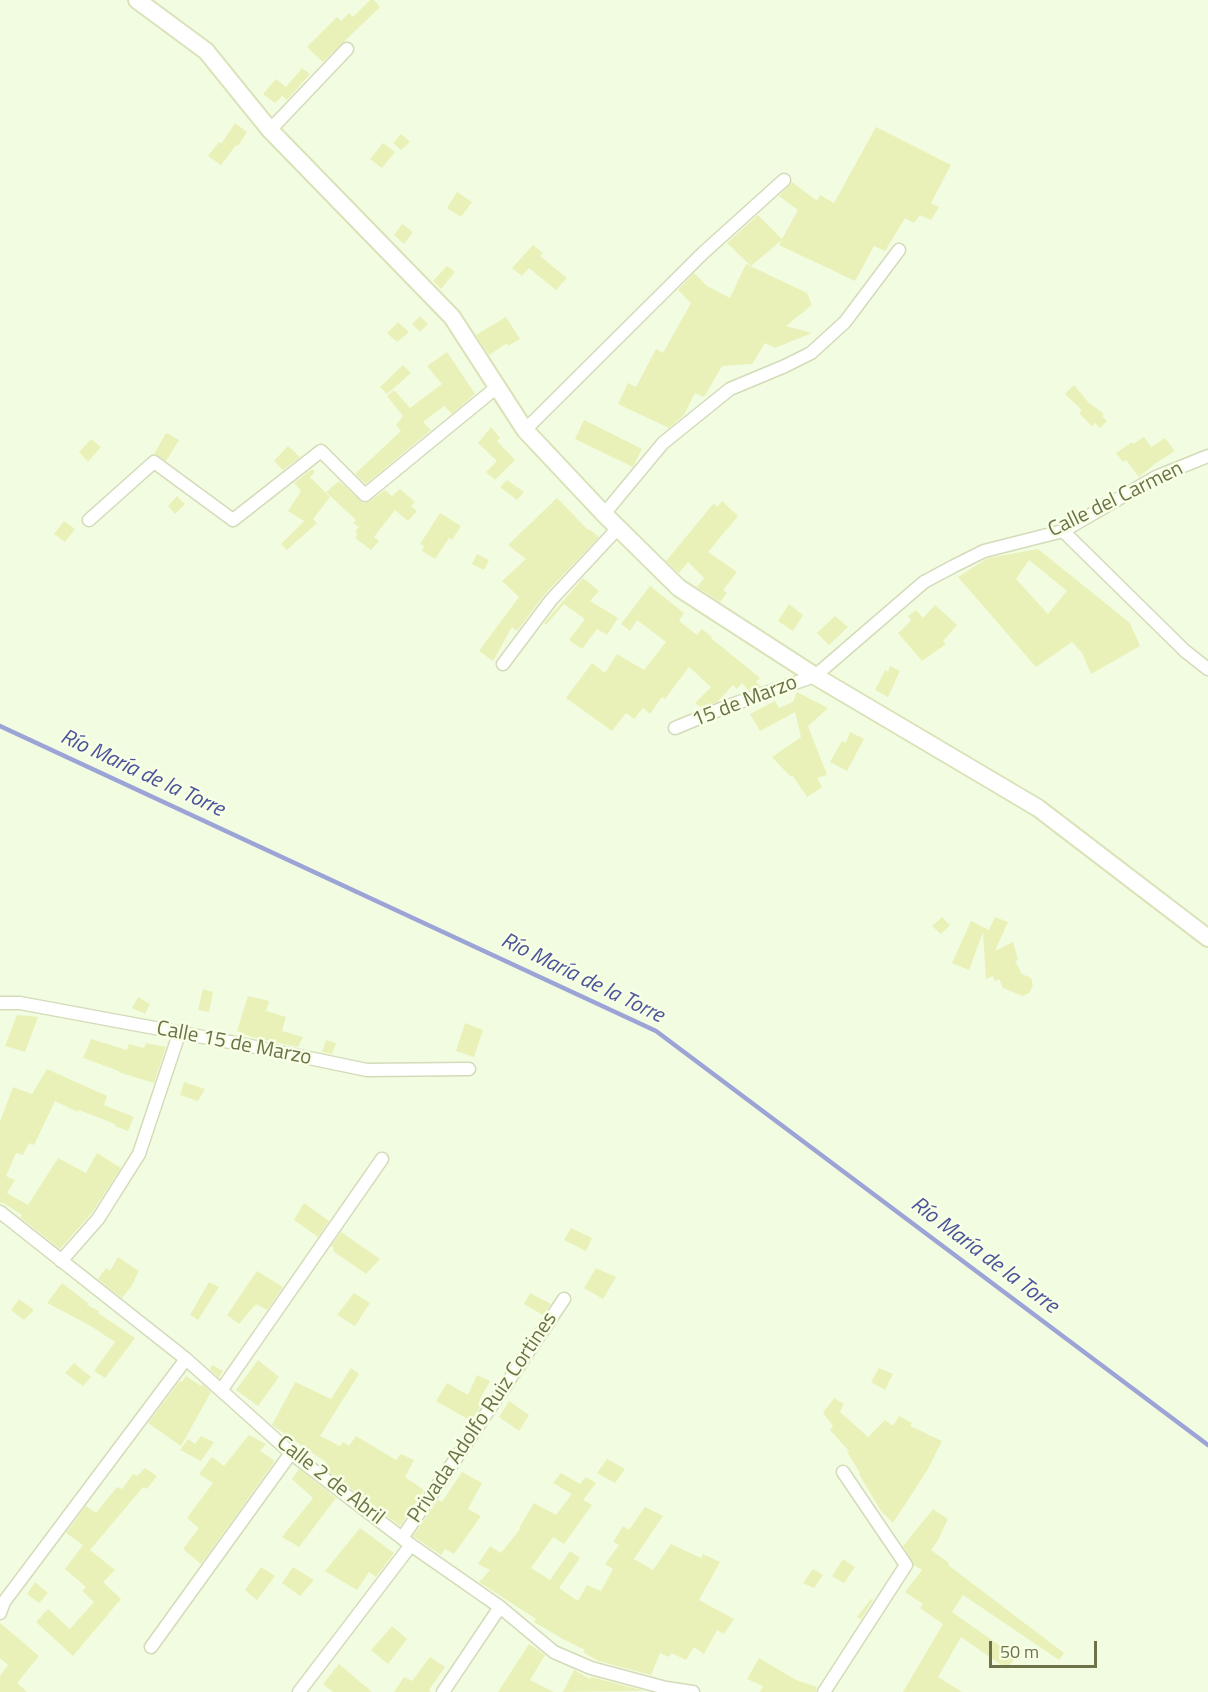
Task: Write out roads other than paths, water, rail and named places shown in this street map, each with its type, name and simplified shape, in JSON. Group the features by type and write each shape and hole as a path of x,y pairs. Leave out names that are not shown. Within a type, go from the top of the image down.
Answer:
{"main road":[{"path":"137,0 206,51 270,130 453,317 525,430 604,514 680,588 814,675 1038,808 1208,938"}],"street":[{"path":"270,130 347,49"},
{"path":"525,430 703,253 784,180"},
{"path":"604,514 663,443 730,388 785,366 811,352 844,322 899,250"},
{"path":"89,520 154,462 233,520 321,451 365,495 497,387"},
{"name":"Calle del Carmen","path":"814,675 924,582 984,552 1063,531 1156,477 1208,456"},
{"path":"503,664 551,600 619,527"},
{"path":"1063,531 1185,651 1208,669"},
{"name":"15 de Marzo","path":"675,728 814,675"},
{"name":"Calle 15 de Marzo","path":"0,1003 20,1003 367,1070 469,1069"},
{"path":"61,1261 98,1219 140,1154 179,1034"},
{"path":"222,1389 382,1159"},
{"name":"Calle 2 de Abril","path":"0,1212 186,1359 291,1453 406,1541 500,1607 554,1652 591,1668 666,1688 693,1692"},
{"name":"Privada Adolfo Ruiz Cortines","path":"299,1692 406,1541 564,1299"},
{"path":"0,1613 4,1602 186,1359"},
{"path":"151,1647 291,1453"},
{"path":"824,1692 906,1565 843,1472"},
{"path":"443,1692 500,1607"}],"waterway":[{"name":"Río María de la Torre","path":"0,726 656,1031 1208,1445"}]}
